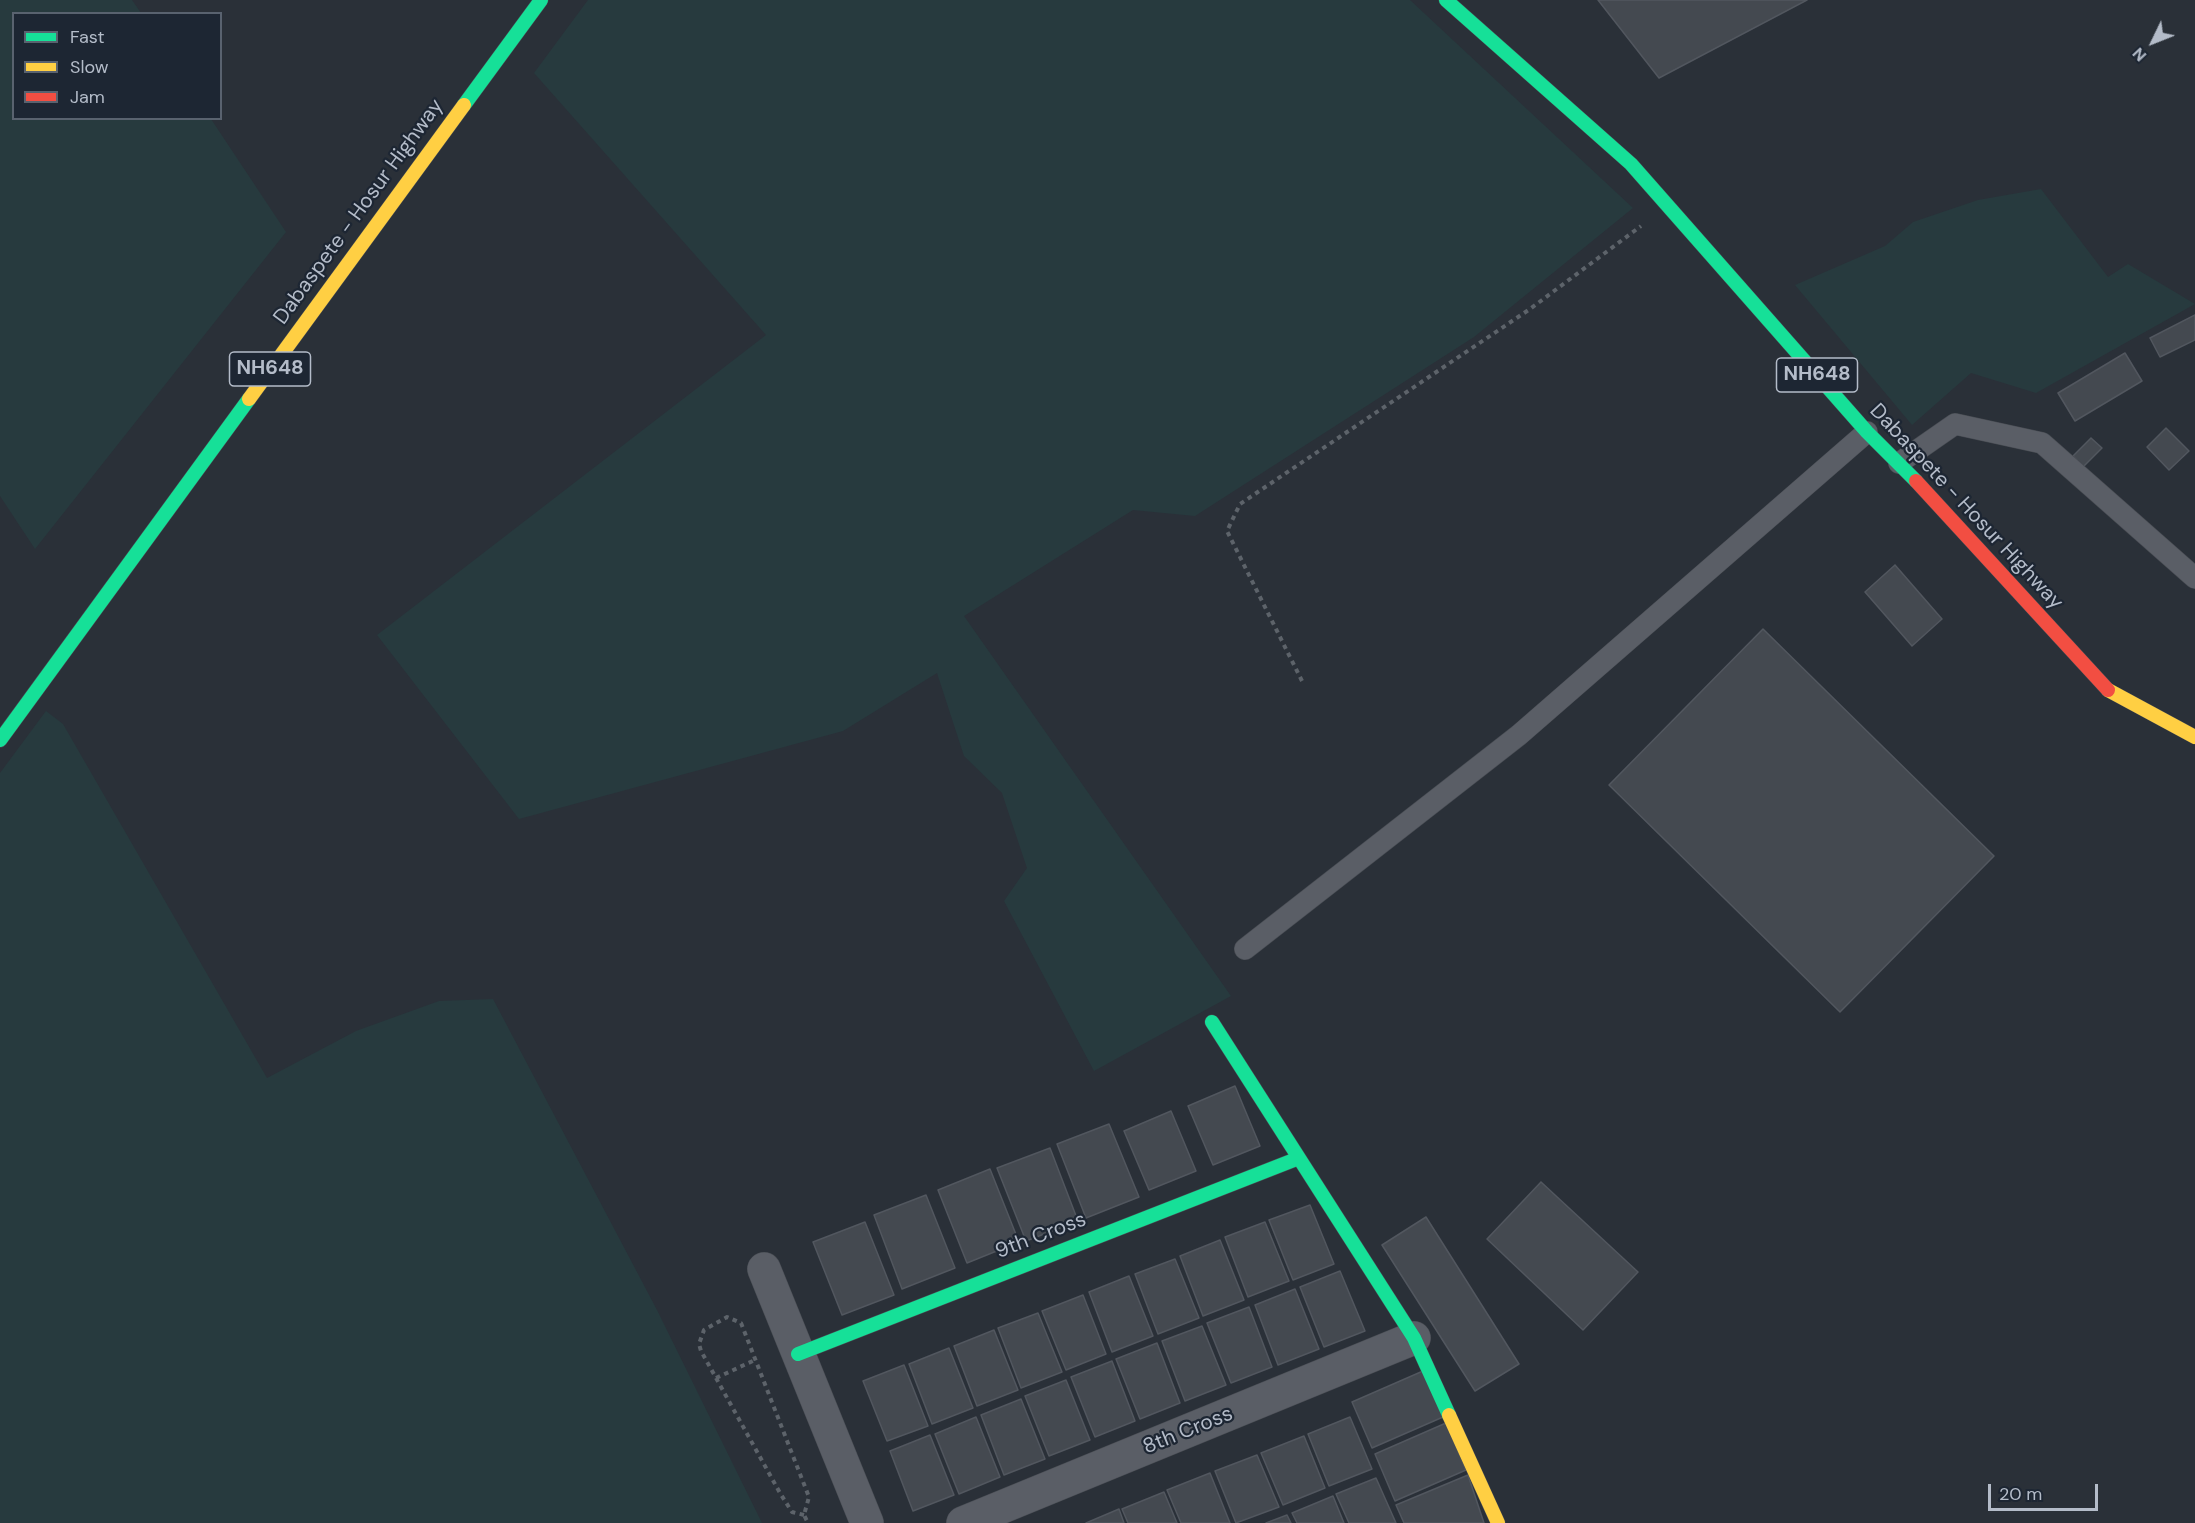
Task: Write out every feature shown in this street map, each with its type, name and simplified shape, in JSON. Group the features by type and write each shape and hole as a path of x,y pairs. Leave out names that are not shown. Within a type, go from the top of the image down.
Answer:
{"main road":[{"name":"Dabaspete - Hosur Highway","path":"0,740 541,0"},
{"name":"Dabaspete - Hosur Highway","path":"1446,0 1631,164 1867,432 1899,463 2109,693 2195,737"},
{"path":"1212,1022 1414,1338 1498,1523"},
{"name":"9th Cross","path":"798,1354 1299,1158"}],"street":[{"path":"764,1269 867,1523"},
{"name":"8th Cross","path":"963,1523 1414,1338"}],"lane":[{"path":"1899,463 1955,424 2042,443 2195,578"},
{"path":"1245,949 1519,735 1867,432"}],"path":[{"path":"1302,681 1227,531 1240,504 1530,309 1668,206"},
{"path":"804,1515 792,1512 780,1493 699,1344 704,1330 727,1317 741,1323 809,1497 804,1515 808,1523"},
{"path":"716,1378 755,1360"}],"green space":[{"path":"0,0 132,0 140,12 12,12 12,120 212,120 286,232 35,549 0,496"},
{"path":"588,0 1410,0 1633,208 1474,337 1195,516 1133,510 964,616 1231,996 1094,1071 1004,901 1027,868 1002,793 964,756 937,673 843,731 519,819 377,635 766,335 534,73"},
{"path":"2041,189 2108,277 2128,264 2195,304 2036,393 1971,373 1912,425 1795,285 1885,246 1913,222 1978,200"},
{"path":"46,711 63,724 267,1078 356,1031 439,1001 493,999 657,1310 762,1523 0,1523 0,773"}],"building":[{"path":"1598,0 1807,0 1659,78"},
{"path":"2195,315 2195,340 2160,357 2150,338"},
{"path":"2125,353 2142,381 2075,421 2058,393"},
{"path":"2166,428 2189,451 2169,470 2147,447"},
{"path":"2091,438 2102,448 2083,467 2073,456"},
{"path":"1895,565 1942,619 1912,646 1865,592"},
{"path":"1763,629 1994,856 1840,1012 1609,785"},
{"path":"1235,1086 1260,1146 1213,1165 1188,1106"},
{"path":"1171,1111 1196,1171 1149,1190 1124,1131"},
{"path":"1109,1124 1139,1197 1086,1218 1057,1144"},
{"path":"1050,1148 1078,1221 1026,1241 997,1168"},
{"path":"990,1169 1019,1242 967,1263 938,1190"},
{"path":"1541,1182 1638,1272 1583,1330 1487,1239"},
{"path":"926,1195 955,1268 902,1289 874,1215"},
{"path":"1310,1205 1334,1264 1293,1280 1269,1220"},
{"path":"1426,1217 1519,1364 1475,1391 1382,1245"},
{"path":"865,1222 894,1295 842,1315 813,1242"},
{"path":"1265,1222 1289,1281 1248,1297 1225,1237"},
{"path":"1220,1240 1244,1300 1203,1316 1180,1256"},
{"path":"1175,1259 1199,1318 1158,1334 1135,1274"},
{"path":"1340,1271 1365,1331 1324,1347 1300,1287"},
{"path":"1129,1276 1153,1336 1112,1352 1089,1292"},
{"path":"1295,1289 1319,1349 1278,1365 1255,1305"},
{"path":"1083,1295 1106,1354 1066,1370 1042,1311"},
{"path":"1249,1307 1272,1367 1231,1383 1207,1323"},
{"path":"1038,1313 1062,1372 1021,1388 998,1328"},
{"path":"1202,1326 1226,1385 1185,1401 1162,1341"},
{"path":"994,1330 1018,1390 977,1406 954,1346"},
{"path":"1157,1343 1180,1403 1140,1419 1116,1359"},
{"path":"949,1348 973,1408 932,1424 909,1364"},
{"path":"1112,1361 1135,1421 1095,1437 1071,1377"},
{"path":"904,1365 928,1426 887,1441 863,1381"},
{"path":"1423,1371 1443,1417 1372,1448 1352,1402"},
{"path":"1066,1380 1090,1440 1049,1456 1025,1396"},
{"path":"1021,1399 1045,1459 1004,1475 981,1415"},
{"path":"976,1417 1000,1477 959,1494 935,1434"},
{"path":"1350,1417 1372,1469 1329,1486 1308,1434"},
{"path":"1446,1423 1466,1470 1395,1501 1375,1454"},
{"path":"930,1435 954,1495 913,1511 890,1451"},
{"path":"1304,1436 1325,1488 1283,1505 1261,1453"},
{"path":"1257,1455 1279,1507 1236,1523 1215,1471"},
{"path":"1210,1473 1230,1523 1181,1523 1167,1490"},
{"path":"1468,1475 1484,1523 1404,1523 1396,1505"},
{"path":"1376,1478 1396,1523 1349,1523 1336,1494"},
{"path":"1164,1492 1177,1523 1128,1523 1122,1509"},
{"path":"1333,1496 1344,1523 1297,1523 1292,1513"},
{"path":"1119,1509 1124,1523 1086,1523"},
{"path":"1287,1515 1291,1523 1266,1523"}],"traffic: fast":[{"path":"464,105 541,0"},
{"path":"1446,0 1631,164 1867,432 1916,481"},
{"path":"0,740 249,399"},
{"path":"1212,1022 1414,1338 1449,1415"},
{"path":"798,1354 1299,1158"}],"traffic: slow":[{"path":"249,399 464,105"},
{"path":"2108,690 2195,737"},
{"path":"1449,1415 1498,1523"}],"traffic: jam":[{"path":"1916,481 2108,690"}]}
